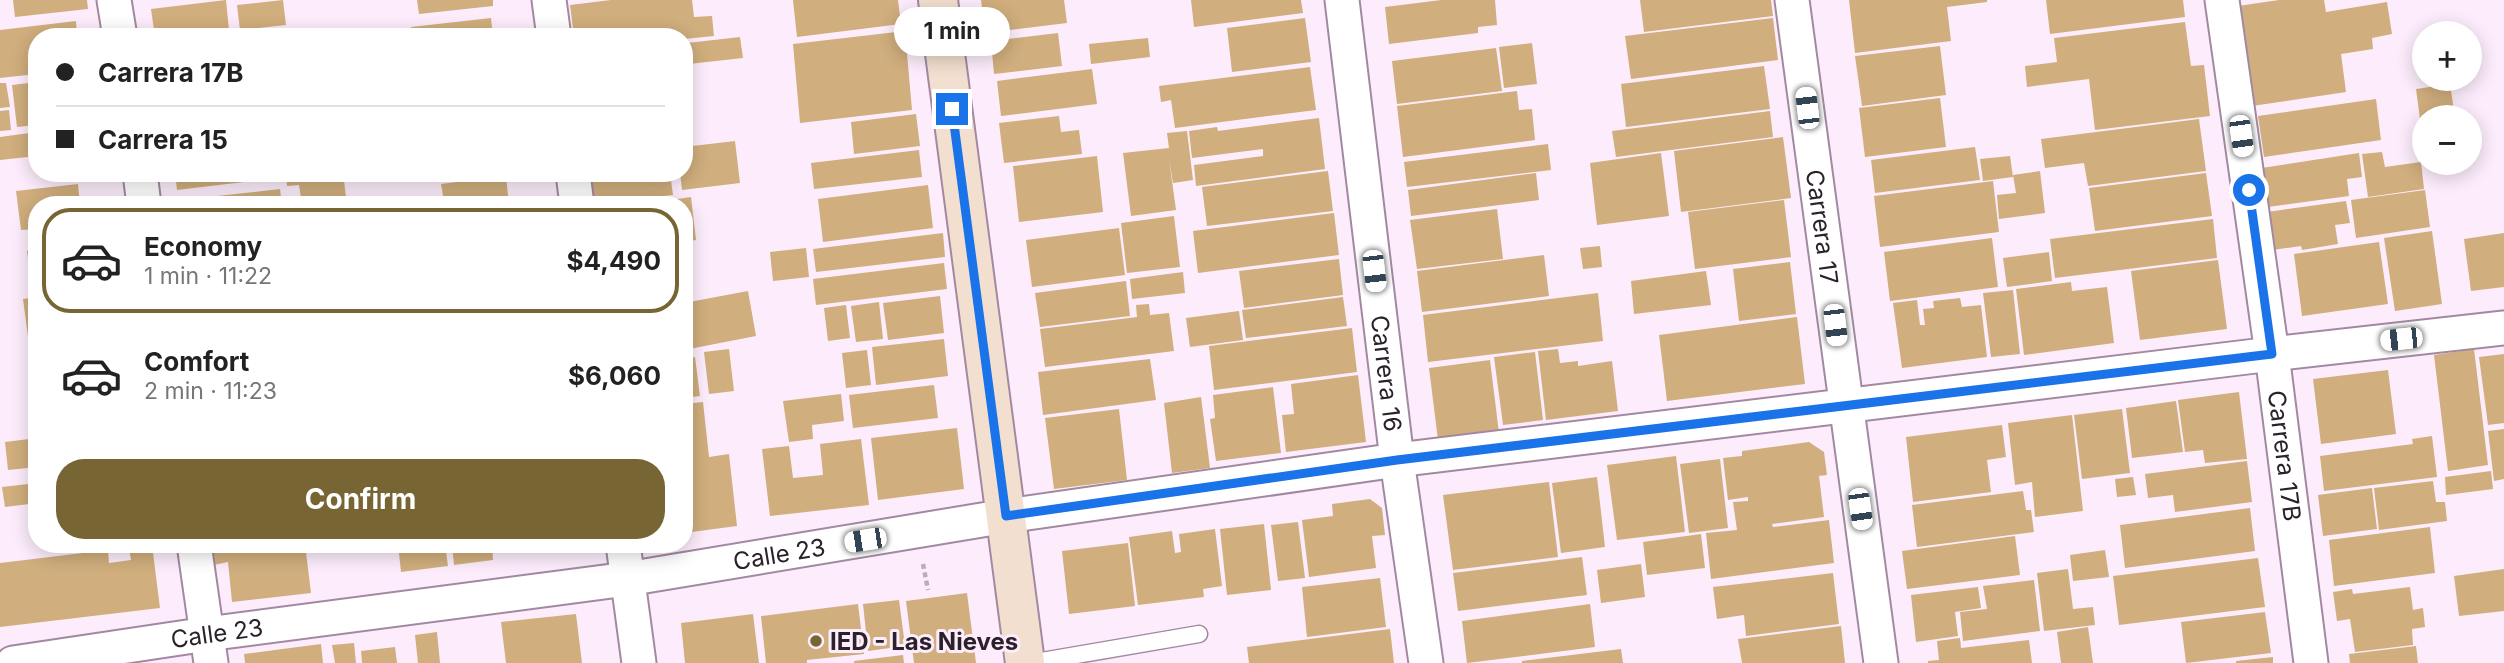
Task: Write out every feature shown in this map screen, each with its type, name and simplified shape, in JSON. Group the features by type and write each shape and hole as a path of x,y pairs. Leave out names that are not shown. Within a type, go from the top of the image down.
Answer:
{"street":[{"path":"114,0 119,28"},
{"path":"549,0 553,28"},
{"path":"938,0 1027,663"},
{"name":"Carrera 16","path":"1342,0 1397,460 1426,663"},
{"name":"Carrera 17","path":"1792,0 1881,663"},
{"name":"Carrera 17B","path":"2222,0 2272,354 2311,663"},
{"name":"Calle 23","path":"13,663 209,648 1006,516 1397,460 2504,328"},
{"path":"195,553 209,648"},
{"path":"624,553 639,663"}],"lane":[{"path":"1027,663 1199,634"}],"building":[{"path":"13,0 87,0 88,9 15,17"},
{"path":"226,0 229,28 154,28 151,9"},
{"path":"283,0 286,25 240,28 237,5"},
{"path":"417,0 493,0 493,6 419,14"},
{"path":"611,0 692,0 694,17 712,16 714,36 693,38 693,28 573,28 570,5"},
{"path":"793,0 898,0 901,24 797,37"},
{"path":"981,0 1064,0 1067,23 985,33"},
{"path":"1191,0 1301,0 1303,13 1194,27"},
{"path":"1441,0 1495,0 1497,25 1478,27 1478,33 1389,44 1385,7"},
{"path":"1640,0 1771,0 1773,16 1644,32"},
{"path":"1849,0 1987,2 1947,7 1951,41 1855,53"},
{"path":"2046,0 2183,0 2185,17 2050,34"},
{"path":"2279,0 2324,0 2326,12 2387,2 2392,34 2372,38 2373,49 2341,54 2346,92 2252,106 2238,6"},
{"path":"491,18 492,28 411,28"},
{"path":"1305,18 1311,62 1232,72 1227,28"},
{"path":"1773,18 1778,60 1631,79 1625,36"},
{"path":"76,21 76,28 28,28 28,75 0,78 0,30"},
{"path":"2185,22 2191,66 2204,65 2210,116 2095,130 2089,79 2027,87 2025,66 2057,62 2054,38"},
{"path":"905,31 912,110 800,123 793,44"},
{"path":"1058,33 1062,66 994,74 991,41"},
{"path":"740,37 743,58 693,64 693,42"},
{"path":"1148,38 1150,57 1091,64 1089,44"},
{"path":"1532,43 1537,84 1504,88 1499,47"},
{"path":"1940,46 1946,95 1862,106 1855,56"},
{"path":"1496,48 1502,91 1397,104 1392,61"},
{"path":"1764,66 1770,109 1626,127 1621,84"},
{"path":"1310,67 1316,110 1175,128 1171,100 1161,102 1159,86"},
{"path":"1092,69 1097,104 1001,116 997,81"},
{"path":"0,83 6,83 10,107 0,108"},
{"path":"28,83 28,126 17,127 12,85"},
{"path":"1517,91 1519,110 1532,109 1535,140 1403,157 1397,106"},
{"path":"2416,91 2451,91 2453,105 2418,105"},
{"path":"1940,98 1946,147 1865,157 1859,108"},
{"path":"2376,99 2381,140 2264,157 2258,116"},
{"path":"9,110 11,130 0,131 0,111"},
{"path":"1770,111 1773,137 1616,157 1612,131"},
{"path":"916,114 920,146 854,154 851,122"},
{"path":"1059,116 1061,132 1079,130 1082,154 1004,163 999,123"},
{"path":"1319,118 1325,169 1196,186 1194,165 1263,156 1263,149 1192,158 1189,131 1217,127 1218,131"},
{"path":"2199,119 2206,171 2088,186 2084,163 2045,168 2041,139"},
{"path":"1187,131 1193,180 1173,183 1169,159 1176,210 1131,216 1123,153 1169,148 1167,133"},
{"path":"28,133 28,157 0,160 0,137"},
{"path":"1783,137 1791,198 1681,212 1674,151"},
{"path":"735,141 740,183 682,190 681,182 693,182 693,146"},
{"path":"1548,144 1551,170 1407,187 1404,162"},
{"path":"1975,147 1980,180 1875,193 1871,160"},
{"path":"919,150 922,177 814,189 811,163"},
{"path":"2382,152 2385,167 2412,163 2412,175 2422,175 2424,189 2368,197 2362,154"},
{"path":"1661,153 1669,216 1597,225 1590,163"},
{"path":"2359,153 2362,177 2347,179 2349,196 2261,208 2255,169"},
{"path":"1097,156 1103,212 1019,222 1013,166"},
{"path":"2010,156 2013,177 1983,181 1980,159"},
{"path":"1328,171 1333,211 1207,226 1202,187"},
{"path":"2040,171 2045,213 1999,219 1997,195 2016,193 2013,175"},
{"path":"1536,173 1539,200 1411,216 1408,190"},
{"path":"2206,173 2212,216 2095,231 2089,188"},
{"path":"1993,181 1999,232 1880,247 1874,196"},
{"path":"176,182 244,182 177,190"},
{"path":"287,182 344,182 346,196 301,196 299,185 287,186"},
{"path":"507,182 508,196 443,196 441,184"},
{"path":"592,182 671,182 673,195 664,196 594,196"},
{"path":"78,184 79,196 28,196 28,230 21,230 16,191"},
{"path":"928,185 933,228 823,242 818,199"},
{"path":"280,189 281,196 217,196"},
{"path":"2425,190 2430,227 2356,238 2351,200"},
{"path":"1784,200 1791,257 1695,269 1688,212"},
{"path":"2346,201 2350,223 2335,225 2338,244 2302,250 2301,246 2266,251 2260,213"},
{"path":"1497,209 1503,259 1417,269 1410,220"},
{"path":"1334,213 1339,255 1198,273 1193,231"},
{"path":"693,214 696,240 693,240"},
{"path":"1174,216 1180,267 1127,273 1121,223"},
{"path":"2213,219 2217,258 2055,278 2050,239"},
{"path":"1119,228 1125,275 1032,287 1026,240"},
{"path":"2432,231 2442,304 2395,311 2384,238"},
{"path":"943,233 945,257 816,272 813,249"},
{"path":"2504,233 2504,287 2471,291 2464,239"},
{"path":"1992,238 1998,287 1890,301 1884,252"},
{"path":"2379,242 2388,304 2302,316 2294,254"},
{"path":"1600,246 1602,267 1583,269 1580,248"},
{"path":"806,248 809,277 773,281 770,252"},
{"path":"2049,252 2052,281 2007,287 2003,258"},
{"path":"1544,255 1549,296 1422,312 1417,271"},
{"path":"1339,259 1343,295 1244,308 1239,271"},
{"path":"2218,260 2227,329 2140,340 2131,271"},
{"path":"1790,262 1796,314 1739,321 1733,269"},
{"path":"944,263 947,289 816,305 813,279"},
{"path":"1706,271 1711,305 1634,314 1631,281"},
{"path":"1183,272 1185,293 1132,299 1130,279"},
{"path":"1126,281 1130,316 1040,327 1035,293"},
{"path":"2071,282 2072,291 2107,287 2114,343 2024,355 2016,289"},
{"path":"2013,290 2020,354 1991,357 1983,293"},
{"path":"748,291 756,336 693,348 693,301"},
{"path":"1598,293 1603,341 1428,362 1423,315"},
{"path":"940,296 944,333 888,340 883,303"},
{"path":"1343,297 1347,326 1246,338 1242,310"},
{"path":"28,298 28,336 23,299"},
{"path":"1960,298 1962,307 1981,305 1987,357 1902,368 1893,303 1917,300 1920,325 1925,325 1923,309 1934,308 1933,301"},
{"path":"879,302 883,339 856,342 851,306"},
{"path":"1149,304 1150,315 1169,313 1174,351 1045,367 1040,329 1137,317 1136,305"},
{"path":"846,305 850,338 828,341 824,308"},
{"path":"1239,311 1243,340 1190,347 1186,318"},
{"path":"1797,317 1805,384 1667,401 1659,335"},
{"path":"1352,328 1357,372 1214,390 1209,346"},
{"path":"944,339 948,376 876,385 872,347"},
{"path":"729,349 734,391 709,394 704,352"},
{"path":"1558,349 1560,363 1578,361 1578,366 1612,361 1618,411 1546,420 1538,351"},
{"path":"2474,349 2488,465 2448,471 2434,355"},
{"path":"867,350 871,385 846,388 842,353"},
{"path":"1535,352 1543,420 1503,425 1494,357"},
{"path":"2504,354 2504,423 2488,425 2479,357"},
{"path":"693,357 700,396 693,397"},
{"path":"1150,359 1156,400 1043,415 1038,372"},
{"path":"1490,360 1499,433 1438,440 1429,368"},
{"path":"2388,370 2396,434 2321,444 2313,379"},
{"path":"1358,375 1366,442 1286,452 1282,415 1294,414 1291,384"},
{"path":"934,385 938,418 853,428 849,395"},
{"path":"1273,387 1281,453 1216,461 1210,419 1215,418 1213,395"},
{"path":"2239,392 2247,459 2205,463 2203,450 2185,452 2178,400"},
{"path":"841,394 844,421 812,425 813,439 789,442 783,401"},
{"path":"1201,397 1210,468 1172,473 1164,403"},
{"path":"2176,401 2183,452 2132,458 2126,408"},
{"path":"703,402 709,457 729,454 737,526 693,532 693,403"},
{"path":"1119,409 1127,480 1054,489 1045,418"},
{"path":"2122,409 2130,473 2082,479 2074,415"},
{"path":"2072,415 2083,511 2035,517 2032,482 2015,485 2008,423"},
{"path":"2002,425 2006,457 1987,460 1991,492 1913,502 1906,437"},
{"path":"957,428 964,489 878,500 871,438"},
{"path":"2504,429 2504,479 2494,481 2488,431"},
{"path":"2432,436 2437,477 2324,491 2320,456 2413,444 2412,439"},
{"path":"28,439 28,468 8,470 5,442"},
{"path":"861,439 869,505 770,516 762,449 789,446 793,478 823,475 820,444"},
{"path":"1809,442 1824,452 1827,475 1819,476 1824,517 1772,524 1773,527 1829,520 1834,563 1711,579 1706,533 1737,530 1733,502 1748,501 1748,497 1728,500 1723,458 1742,456 1742,451"},
{"path":"1676,456 1685,532 1617,540 1607,465"},
{"path":"1720,459 1728,528 1689,533 1680,464"},
{"path":"2247,461 2252,502 2175,512 2173,495 2148,498 2145,474"},
{"path":"2491,471 2493,489 2446,495 2445,477"},
{"path":"1597,477 1605,547 1561,553 1552,483"},
{"path":"2133,477 2136,495 2117,497 2115,479"},
{"path":"2433,481 2436,502 2445,502 2447,521 2379,530 2374,488"},
{"path":"1549,482 1558,557 1453,570 1443,495"},
{"path":"28,484 28,504 5,507 2,487"},
{"path":"2372,488 2377,529 2323,536 2318,495"},
{"path":"2023,491 2026,510 2031,510 2034,532 1917,547 1912,505"},
{"path":"1370,499 1382,508 1385,535 1372,536 1376,568 1309,577 1302,520 1333,516 1332,504"},
{"path":"2250,508 2255,551 2125,568 2120,525"},
{"path":"1298,522 1305,578 1278,581 1271,525"},
{"path":"1264,524 1271,590 1227,595 1220,529"},
{"path":"2430,527 2435,573 2334,586 2329,540"},
{"path":"1215,529 1222,586 1203,589 1204,597 1138,605 1129,537 1172,531 1175,553 1181,552 1179,534"},
{"path":"1701,534 1705,568 1647,575 1643,542"},
{"path":"2015,536 2020,575 1907,589 1902,551"},
{"path":"1128,543 1135,606 1069,614 1062,551"},
{"path":"2105,550 2109,577 2073,581 2070,555"},
{"path":"83,553 108,553 109,563 131,560 130,553 153,553 160,608 0,627 0,563"},
{"path":"213,553 306,553 311,593 232,602 228,562 214,565"},
{"path":"399,553 446,553 448,566 401,572"},
{"path":"453,553 493,553 493,560 454,565"},
{"path":"1582,557 1587,595 1458,611 1453,573"},
{"path":"2258,558 2265,607 2119,625 2113,576"},
{"path":"1641,564 1645,597 1601,603 1597,570"},
{"path":"2068,569 2073,609 2093,607 2095,625 2044,631 2037,573"},
{"path":"2504,569 2504,611 2459,616 2454,576"},
{"path":"1833,573 1839,624 1746,636 1744,615 1717,619 1713,587"},
{"path":"1380,578 1386,627 1307,637 1302,587"},
{"path":"2034,580 2040,631 1963,641 1960,612 1987,609 1983,586"},
{"path":"1978,587 1981,608 1955,612 1958,636 1916,642 1911,595"},
{"path":"2410,587 2413,610 2423,608 2425,627 2412,629 2413,645 2355,652 2350,619 2337,621 2333,592 2352,589 2353,594"},
{"path":"967,593 976,663 914,663 906,601"},
{"path":"899,600 905,646 868,651 863,604"},
{"path":"858,604 864,654 807,660 807,663 766,663 761,616"},
{"path":"1590,604 1595,647 1467,663 1462,621"},
{"path":"2265,612 2271,653 2186,663 2181,622"},
{"path":"576,614 582,663 506,663 501,622"},
{"path":"753,614 759,663 685,663 681,623"},
{"path":"1841,626 1845,663 1742,663 1738,639"},
{"path":"2088,627 2093,663 2061,663 2057,632"},
{"path":"1390,629 1394,663 1249,663 1247,647"},
{"path":"437,632 440,663 418,663 415,635"},
{"path":"1960,638 1961,648 2029,640 2032,663 1928,663 1939,660 1937,641"},
{"path":"354,643 356,663 335,663 332,645"},
{"path":"321,644 323,663 245,663 244,654"},
{"path":"2416,646 2418,663 2350,663 2349,654"},
{"path":"395,647 397,663 362,663 361,651"},
{"path":"1621,649 1623,663 1522,663 1522,661"},
{"path":"903,655 904,663 854,663 854,661"},
{"path":"2273,657 2273,663 2236,663 2236,661"}],"place":[{"name":"IED - Las Nieves","path":"816,641"}],"route":[{"path":"952,109 1006,516 1397,460 2272,354 2249,190"}]}
